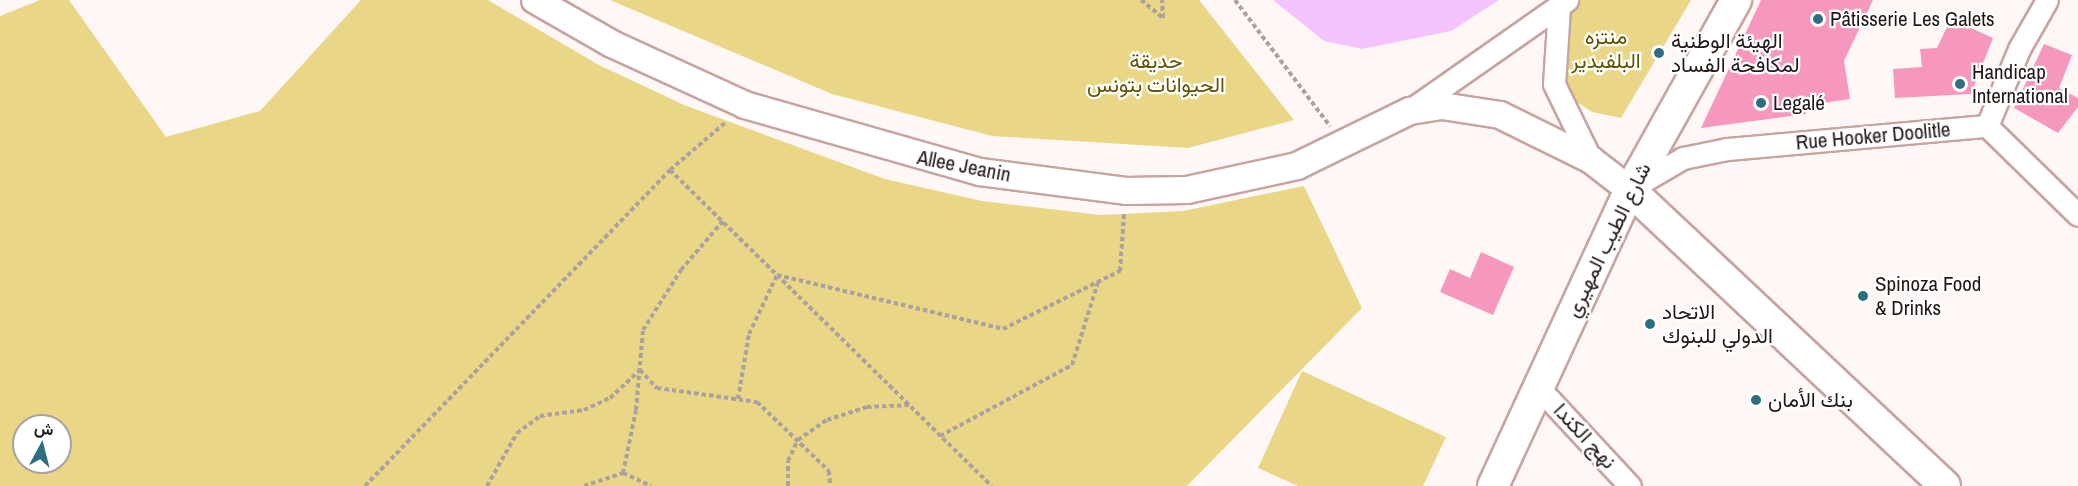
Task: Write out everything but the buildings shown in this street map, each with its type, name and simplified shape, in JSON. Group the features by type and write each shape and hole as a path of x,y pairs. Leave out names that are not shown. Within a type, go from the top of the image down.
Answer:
{"main road":[{"name":"شارع الطيب المهيري","path":"1493,486 1630,190 1736,0"},
{"path":"1630,190 1945,486"}],"street":[{"name":"Allee Jeanin","path":"535,0 612,44 745,105 980,172 1126,191 1187,190 1247,180 1344,146 1410,111 1442,106 1500,115 1592,160 1630,190"},
{"path":"2047,0 2019,50 1987,126 2078,215"},
{"path":"1410,111 1563,4"},
{"path":"1563,4 1554,84 1592,160"},
{"name":"Rue Hooker Doolitle","path":"1630,190 1683,158 1727,149 1987,126"},
{"name":"نهج الكندا","path":"1538,387 1630,486"}],"path":[{"path":"1141,0 1163,18 1162,0"},
{"path":"1235,0 1344,146"},
{"path":"366,486 669,170 745,105"},
{"path":"669,170 992,486"},
{"path":"777,275 1003,328 1120,271 1126,191"},
{"path":"623,472 640,370 643,330 654,308 723,221"},
{"path":"738,399 749,334 777,275"},
{"path":"940,436 1072,365 1098,282"},
{"path":"640,370 657,388 757,402 829,471 830,486"},
{"path":"487,486 517,433 540,416 584,410 610,398 640,370"},
{"path":"786,485 798,440 827,420 867,407 910,405"},
{"path":"584,486 623,472 651,486"}],"green space":[{"path":"40,0 69,0 166,137 260,111 361,0 488,0 599,65 684,105 885,179 982,201 1101,215 1183,211 1304,186 1362,308 1187,486 0,486 0,16"},
{"name":"حديقة الحيوانات بتونس","path":"610,0 1199,0 1294,120 1188,148 992,136 832,94"},
{"name":"منتزه البلفيدير","path":"1549,0 1691,0 1621,118 1592,112 1566,95"},
{"path":"1302,371 1446,437 1423,486 1298,486 1258,468"}],"shaded area":[{"path":"1273,0 1499,0 1451,31 1362,49 1324,41"}],"place":[{"name":"Pâtisserie Les Galets","path":"1818,19"},
{"name":"الهيئة الوطنية لمكافحة الفساد","path":"1659,53"},
{"name":"Handicap International","path":"1960,84"},
{"name":"Legalé","path":"1761,103"},
{"name":"Spinoza Food & Drinks","path":"1863,296"},
{"name":"الاتحاد الدولي للبنوك","path":"1650,324"},
{"name":"بنك الأمان","path":"1756,400"}]}
